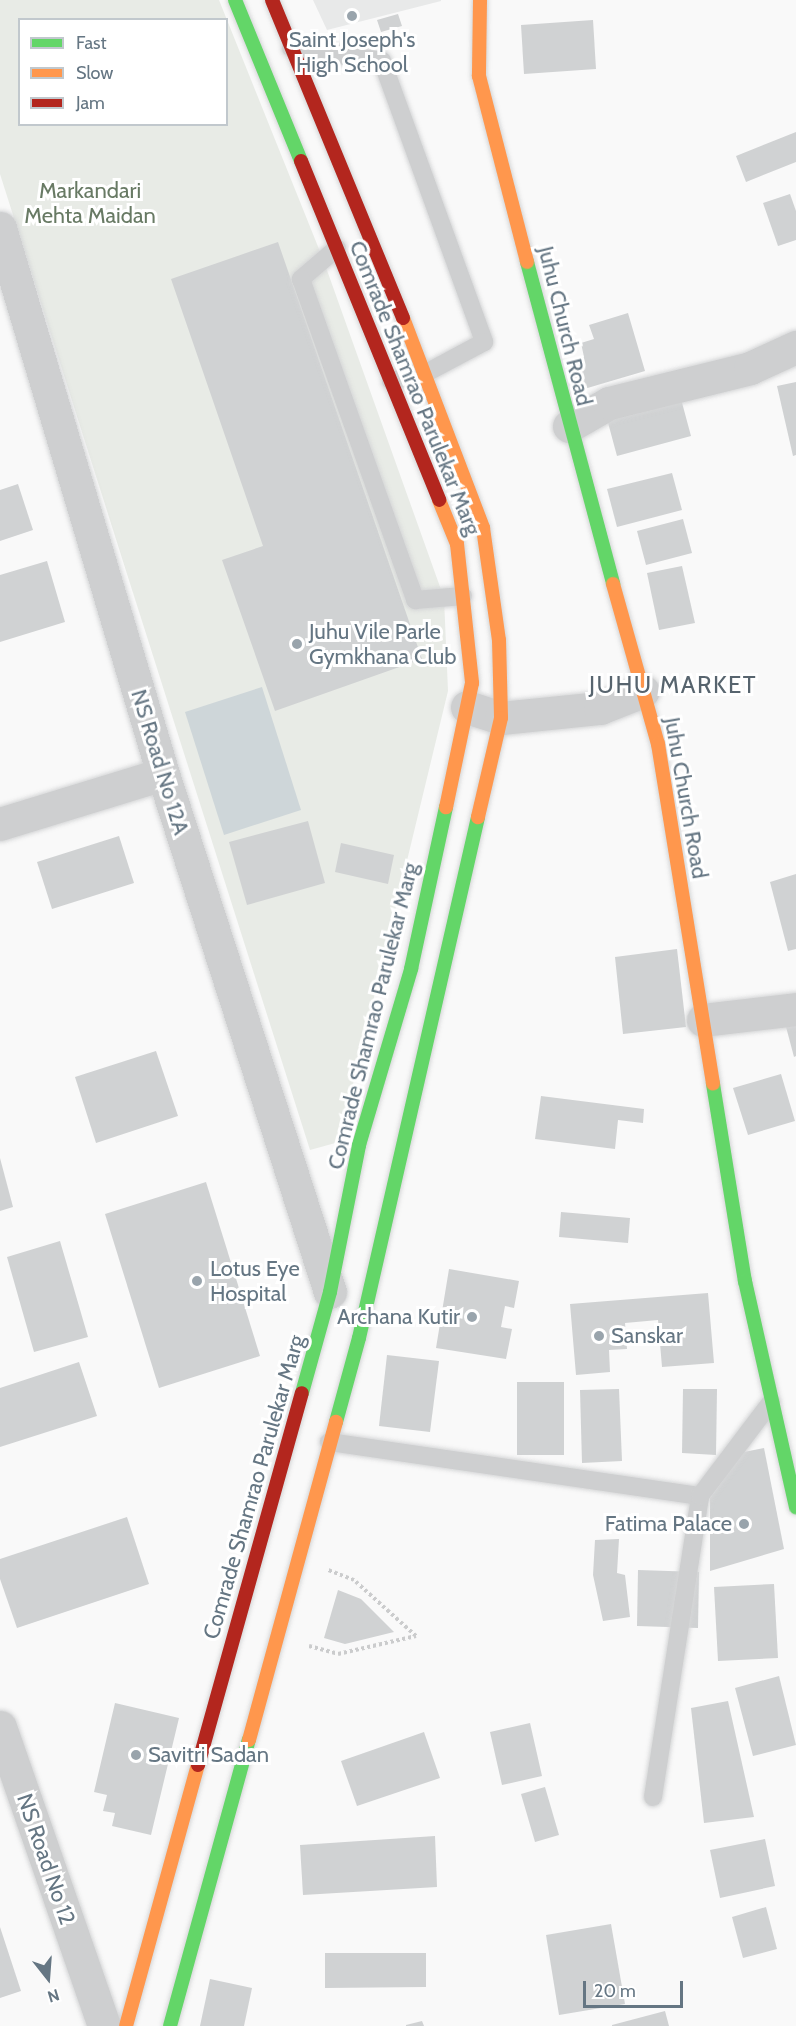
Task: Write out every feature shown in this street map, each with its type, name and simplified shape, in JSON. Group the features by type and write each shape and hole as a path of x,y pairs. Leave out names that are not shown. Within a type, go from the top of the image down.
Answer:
{"street":[{"name":"Comrade Shamrao Parulekar Marg","path":"126,2026 330,1292 359,1145 411,969 472,683 457,544 235,0"},
{"name":"Comrade Shamrao Parulekar Marg","path":"170,2026 279,1638 329,1443 359,1338 501,718 499,640 483,528 426,373 272,0"},
{"name":"Juhu Church Road","path":"480,0 479,76 569,426 658,744 745,1281 796,1507"},
{"name":"NS Road No 12A","path":"0,228 163,774 330,1292"},
{"path":"569,426 609,403 750,368 796,346"},
{"path":"467,707 501,718 600,708 643,691"},
{"path":"0,824 163,774"},
{"path":"703,1020 796,1009"},
{"name":"NS Road No 12","path":"0,1727 104,2026"}],"lane":[{"path":"291,48 382,62 484,342 426,373 391,381"},
{"path":"337,248 301,279 411,589 415,600 463,596"},
{"path":"653,1797 700,1496 771,1402"},
{"path":"329,1443 700,1496"}],"path":[{"path":"279,1638 338,1654 416,1636 354,1580 299,1559"}],"shaded area":[{"name":"Saint Joseph's High School","path":"313,0 441,0 441,1 327,30"},
{"path":"262,687 301,810 224,835 185,712"}],"green space":[{"name":"Juhu Vile Parle Gymkhana Club","path":"0,0 219,0 226,18 18,18 18,126 228,126 228,22 323,259 444,598 448,691 339,1142 310,1150 0,174"}],"building":[{"path":"398,14 402,26 381,32 377,20"},
{"path":"593,20 596,69 524,74 521,25"},
{"path":"796,132 796,162 746,182 736,156"},
{"path":"790,194 796,211 796,240 778,246 763,203"},
{"path":"278,242 422,659 275,711 222,560 263,546 171,279"},
{"path":"628,313 645,371 574,392 565,363 584,357 581,343 594,339 589,325"},
{"path":"796,382 796,455 793,456 777,386"},
{"path":"681,399 691,436 617,456 607,419"},
{"path":"672,473 682,510 617,527 607,489"},
{"path":"18,484 33,530 0,541 0,490"},
{"path":"683,519 692,553 646,565 637,531"},
{"path":"47,561 65,622 0,642 0,575"},
{"path":"682,566 695,623 659,630 647,573"},
{"path":"308,821 325,883 247,905 229,842"},
{"path":"119,836 134,883 52,909 37,862"},
{"path":"341,843 394,855 388,884 335,872"},
{"path":"796,874 796,949 788,951 770,882"},
{"path":"677,949 686,1027 623,1034 615,957"},
{"path":"796,1020 796,1056 794,1057 785,1023"},
{"path":"156,1051 178,1116 96,1143 75,1077"},
{"path":"781,1074 795,1121 748,1135 733,1088"},
{"path":"541,1096 644,1109 643,1123 618,1120 615,1149 535,1139"},
{"path":"0,1158 13,1207 0,1211"},
{"path":"206,1182 260,1356 159,1388 105,1214"},
{"path":"561,1212 630,1218 628,1243 559,1237"},
{"path":"60,1241 88,1337 34,1352 7,1257"},
{"name":"Archana Kutir","path":"449,1269 519,1281 514,1308 505,1306 501,1327 512,1329 506,1359 436,1348"},
{"name":"Sanskar","path":"708,1293 714,1363 662,1367 658,1320 625,1323 627,1349 609,1350 610,1372 576,1375 570,1304"},
{"path":"387,1355 439,1361 430,1432 379,1426"},
{"path":"79,1362 97,1416 0,1447 0,1388"},
{"path":"517,1382 564,1382 564,1455 517,1455"},
{"path":"619,1389 622,1461 582,1463 580,1390"},
{"path":"683,1389 717,1389 716,1455 682,1453"},
{"name":"Fatima Palace","path":"764,1448 784,1549 710,1571 710,1498 744,1452"},
{"path":"127,1517 149,1584 17,1628 0,1579 0,1559"},
{"path":"619,1539 617,1573 625,1575 630,1617 603,1621 593,1575 595,1540"},
{"path":"638,1570 699,1572 698,1628 637,1626"},
{"path":"774,1584 778,1658 718,1661 714,1587"},
{"path":"338,1590 361,1599 394,1632 345,1644 324,1638"},
{"path":"779,1676 796,1745 753,1756 735,1688"},
{"path":"728,1701 754,1817 704,1823 691,1708"},
{"name":"Savitri Sadan","path":"115,1703 179,1718 151,1835 112,1826 115,1813 103,1811 107,1795 94,1792"},
{"path":"530,1723 542,1776 502,1785 490,1732"},
{"path":"424,1732 440,1778 357,1806 341,1761"},
{"path":"545,1787 559,1835 535,1842 521,1794"},
{"path":"435,1836 437,1887 303,1895 300,1845"},
{"path":"765,1839 775,1886 720,1898 710,1850"},
{"path":"766,1907 777,1949 743,1958 732,1917"},
{"path":"611,1924 625,2004 559,2015 546,1935"},
{"path":"0,1927 21,1991 0,1998"},
{"path":"325,1953 426,1953 426,1987 325,1988"},
{"path":"210,1979 252,1988 244,2026 200,2026"},
{"path":"665,2011 669,2026 612,2026 612,2025"},
{"path":"422,2021 424,2026 406,2026 406,2025"}],"traffic: fast":[{"path":"235,0 301,161"},
{"path":"527,262 613,584"},
{"path":"302,1393 330,1292 359,1145 411,969 446,807"},
{"path":"336,1422 359,1338 478,817"},
{"path":"713,1084 745,1281 796,1507"},
{"path":"170,2026 249,1740"}],"traffic: slow":[{"path":"480,0 479,76 527,262"},
{"path":"403,318 483,528 499,640 501,718 478,817"},
{"path":"439,500 457,544 472,683 446,807"},
{"path":"613,584 658,744 713,1084"},
{"path":"249,1740 336,1422"},
{"path":"126,2026 198,1765"}],"traffic: jam":[{"path":"272,0 403,318"},
{"path":"301,161 439,500"},
{"path":"198,1765 302,1393"}],"place":[{"name":"Saint Joseph's High School","path":"352,16"},
{"name":"Juhu Vile Parle Gymkhana Club","path":"297,644"},
{"name":"Lotus Eye Hospital","path":"197,1281"},
{"name":"Archana Kutir","path":"472,1317"},
{"name":"Sanskar","path":"599,1336"},
{"name":"Fatima Palace","path":"744,1524"},
{"name":"Savitri Sadan","path":"136,1755"}],"district":[{"name":"JUHU MARKET","path":"673,685"}],"park label":[{"name":"Markandari Mehta Maidan","path":"90,202"}]}
